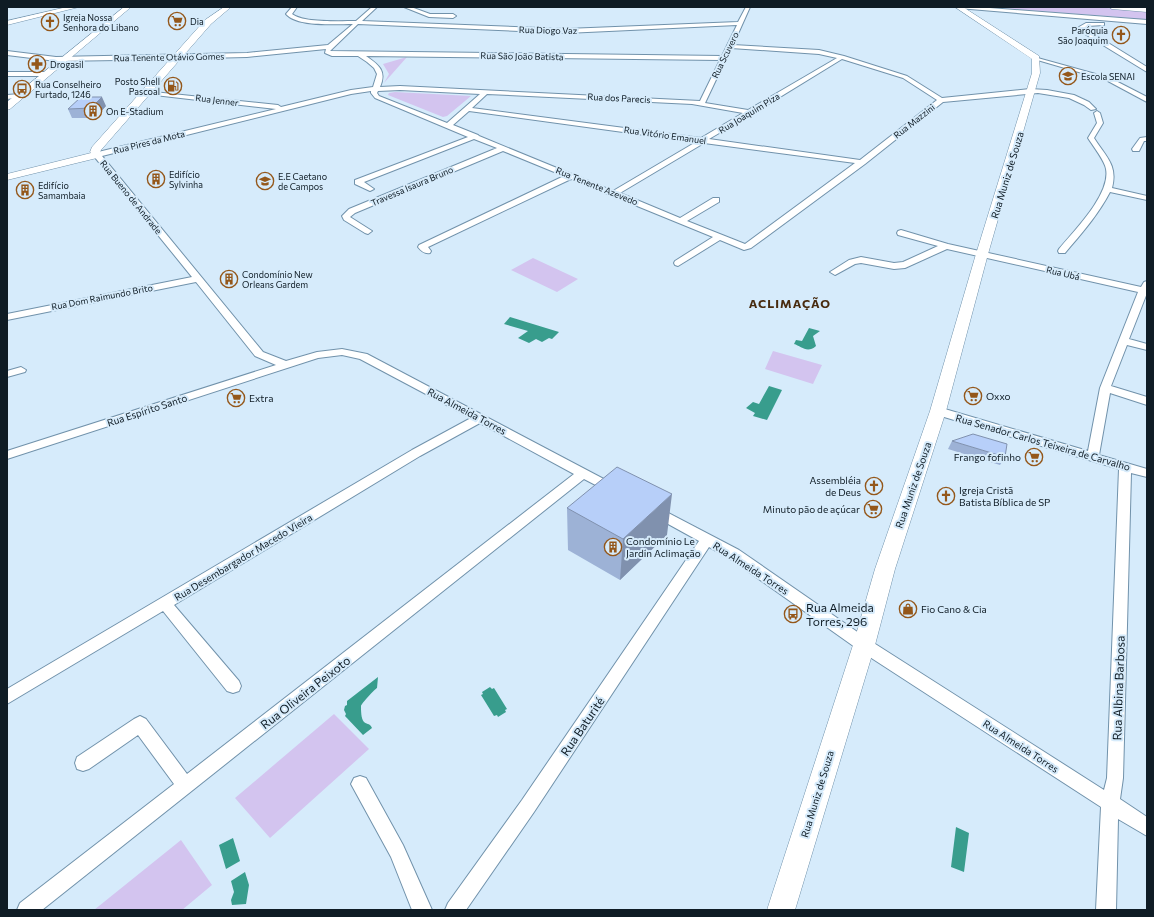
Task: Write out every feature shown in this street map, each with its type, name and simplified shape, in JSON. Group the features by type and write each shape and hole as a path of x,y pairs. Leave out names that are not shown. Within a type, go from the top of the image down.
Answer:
{"street":[{"path":"7,23 76,7"},
{"path":"7,107 128,7"},
{"name":"Rua Bueno de Andrade","path":"228,7 211,19 176,57 95,152 259,354 286,365"},
{"name":"Rua Diogo Vaz","path":"295,7 289,14 300,20 356,24 566,31 740,23"},
{"path":"330,47 375,7"},
{"path":"406,7 429,15 453,16"},
{"name":"Rua Scuvero","path":"702,103 748,7"},
{"path":"949,7 1147,22"},
{"path":"958,7 1036,58 1108,79 1147,100"},
{"path":"1112,7 1147,10"},
{"path":"1147,26 1091,24 1082,26 1081,28 1147,70"},
{"name":"Rua Mazzini","path":"729,46 819,52 842,57 905,77 941,100 862,162 746,247"},
{"name":"Rua Tenente Otávio Gomes","path":"7,53 65,59 176,57 247,55 330,47"},
{"name":"Rua São João Batista","path":"330,47 328,52 332,54 724,58"},
{"path":"359,54 378,69 380,74 375,89"},
{"path":"373,64 403,55"},
{"name":"Rua Joaquim Piza","path":"615,193 751,113 842,57"},
{"name":"Rua Muniz de Souza","path":"781,910 864,645 885,569 938,411 982,254 1036,73 1036,58"},
{"path":"7,74 46,74"},
{"name":"Rua dos Parecis","path":"375,89 400,88 702,103 751,113"},
{"name":"Rua Pires da Mota","path":"7,177 97,155 270,109 289,107 351,92 375,89"},
{"name":"Rua Tenente Azevedo","path":"375,89 374,93 377,96 746,247"},
{"path":"941,100 1030,91 1071,96 1084,101 1095,111 1100,122 1091,138 1112,172 1107,189 1095,210 1062,251"},
{"name":"Rua Jenner","path":"146,92 270,109"},
{"path":"448,126 468,110 486,92"},
{"path":"7,97 20,96"},
{"name":"Rua Vitório Emanuel","path":"468,110 862,162"},
{"path":"370,189 358,182 476,136"},
{"path":"1136,149 1142,139 1147,139"},
{"name":"Travessa Isaura Bruno","path":"368,231 346,216 352,211 504,148"},
{"path":"411,161 422,166"},
{"path":"427,251 422,248 571,176"},
{"path":"1107,189 1147,198"},
{"path":"681,221 716,200"},
{"name":"Rua Ubá","path":"901,233 946,246 1145,288"},
{"path":"678,263 719,237"},
{"path":"834,272 852,262 861,260 894,266 905,265 946,246"},
{"name":"Rua Dom Raimundo Brito","path":"7,317 197,278"},
{"path":"1092,457 1105,388 1114,363 1142,305 1145,288"},
{"path":"1124,341 1147,348"},
{"name":"Rua Almeida Torres","path":"286,365 328,352 354,353 363,356 622,494"},
{"name":"Rua Espírito Santo","path":"7,455 286,365"},
{"path":"7,374 21,370"},
{"path":"1105,388 1147,401"},
{"name":"Rua Senador Carlos Teixeira de Carvalho","path":"938,411 1147,472"},
{"name":"Rua Desembargador Macedo Vieira","path":"7,697 409,457 480,418"},
{"name":"Rua Albina Barbosa","path":"1106,910 1110,804 1115,778 1125,466"},
{"name":"Rua Oliveira Peixoto","path":"27,910 583,473"},
{"name":"Rua Almeida Torres","path":"642,504 734,554 864,645 910,673 1147,827"},
{"name":"Rua Baturité","path":"455,910 528,806 707,539"},
{"path":"165,604 233,686"},
{"path":"83,763 140,724 186,786"},
{"path":"360,784 397,851 422,910"}],"shaded area":[{"path":"987,7 1096,7 1147,12 1147,21 1131,18"},
{"path":"407,57 384,83 389,74 383,64"},
{"path":"395,92 471,96 447,116 443,117 388,95 389,93"},
{"path":"533,258 578,279 557,292 511,270"},
{"path":"510,317 559,332 552,339 549,338 542,342 536,339 529,343 518,338 528,331 504,324"},
{"path":"809,328 820,331 813,336 816,346 810,349 804,349 794,344 796,340 802,341"},
{"path":"773,351 822,365 813,384 765,369"},
{"path":"769,386 782,390 767,420 753,416 755,413 746,408 753,402 759,404"},
{"path":"378,677 377,688 361,706 363,721 372,728 363,735 345,716 345,706 347,705 347,701"},
{"path":"490,687 492,689 494,688 507,709 505,710 506,712 498,717 497,715 494,716 481,695 483,694 482,692"},
{"path":"334,714 369,749 270,838 235,798"},
{"path":"956,827 969,833 964,872 951,867"},
{"path":"233,838 240,861 226,869 219,845"},
{"path":"181,840 212,885 182,910 94,910"},
{"path":"245,872 249,885 246,904 232,905 231,900 234,892 231,881"}],"building":[{"path":"81,97 102,97 91,108 68,109"},
{"path":"973,434 1007,444 1005,457 952,441"},
{"path":"617,467 672,494 623,539 567,508"}],"place":[{"name":"Dia","path":"177,21"},
{"name":"Igreja Nossa Senhora do Libano","path":"50,22"},
{"name":"Paróquia São Joaquim","path":"1121,35"},
{"name":"Drogasil","path":"37,64"},
{"name":"Escola SENAI","path":"1068,76"},
{"name":"Posto Shell Pascoal","path":"173,86"},
{"name":"Rua Conselheiro Furtado, 1246","path":"22,89"},
{"name":"On E-Stadium","path":"93,111"},
{"name":"Edifício Sylvinha","path":"156,179"},
{"name":"E.E Caetano de Campos","path":"265,181"},
{"name":"Edifício Samambaia","path":"25,190"},
{"name":"Condomínio New Orleans Gardem","path":"229,279"},
{"name":"Oxxo","path":"973,396"},
{"name":"Extra","path":"236,398"},
{"name":"Frango fofinho","path":"1034,457"},
{"name":"Assembléia de Deus","path":"874,486"},
{"name":"Igreja Cristã Batista Bíblica de SP","path":"946,496"},
{"name":"Minuto pão de açúcar","path":"873,509"},
{"name":"Condomínio Le Jardin Aclimação","path":"613,547"},
{"name":"Fio Cano & Cia","path":"908,609"},
{"name":"Rua Almeida Torres, 296","path":"793,614"}],"district":[{"name":"ACLIMAÇÃO","path":"790,303"}]}
